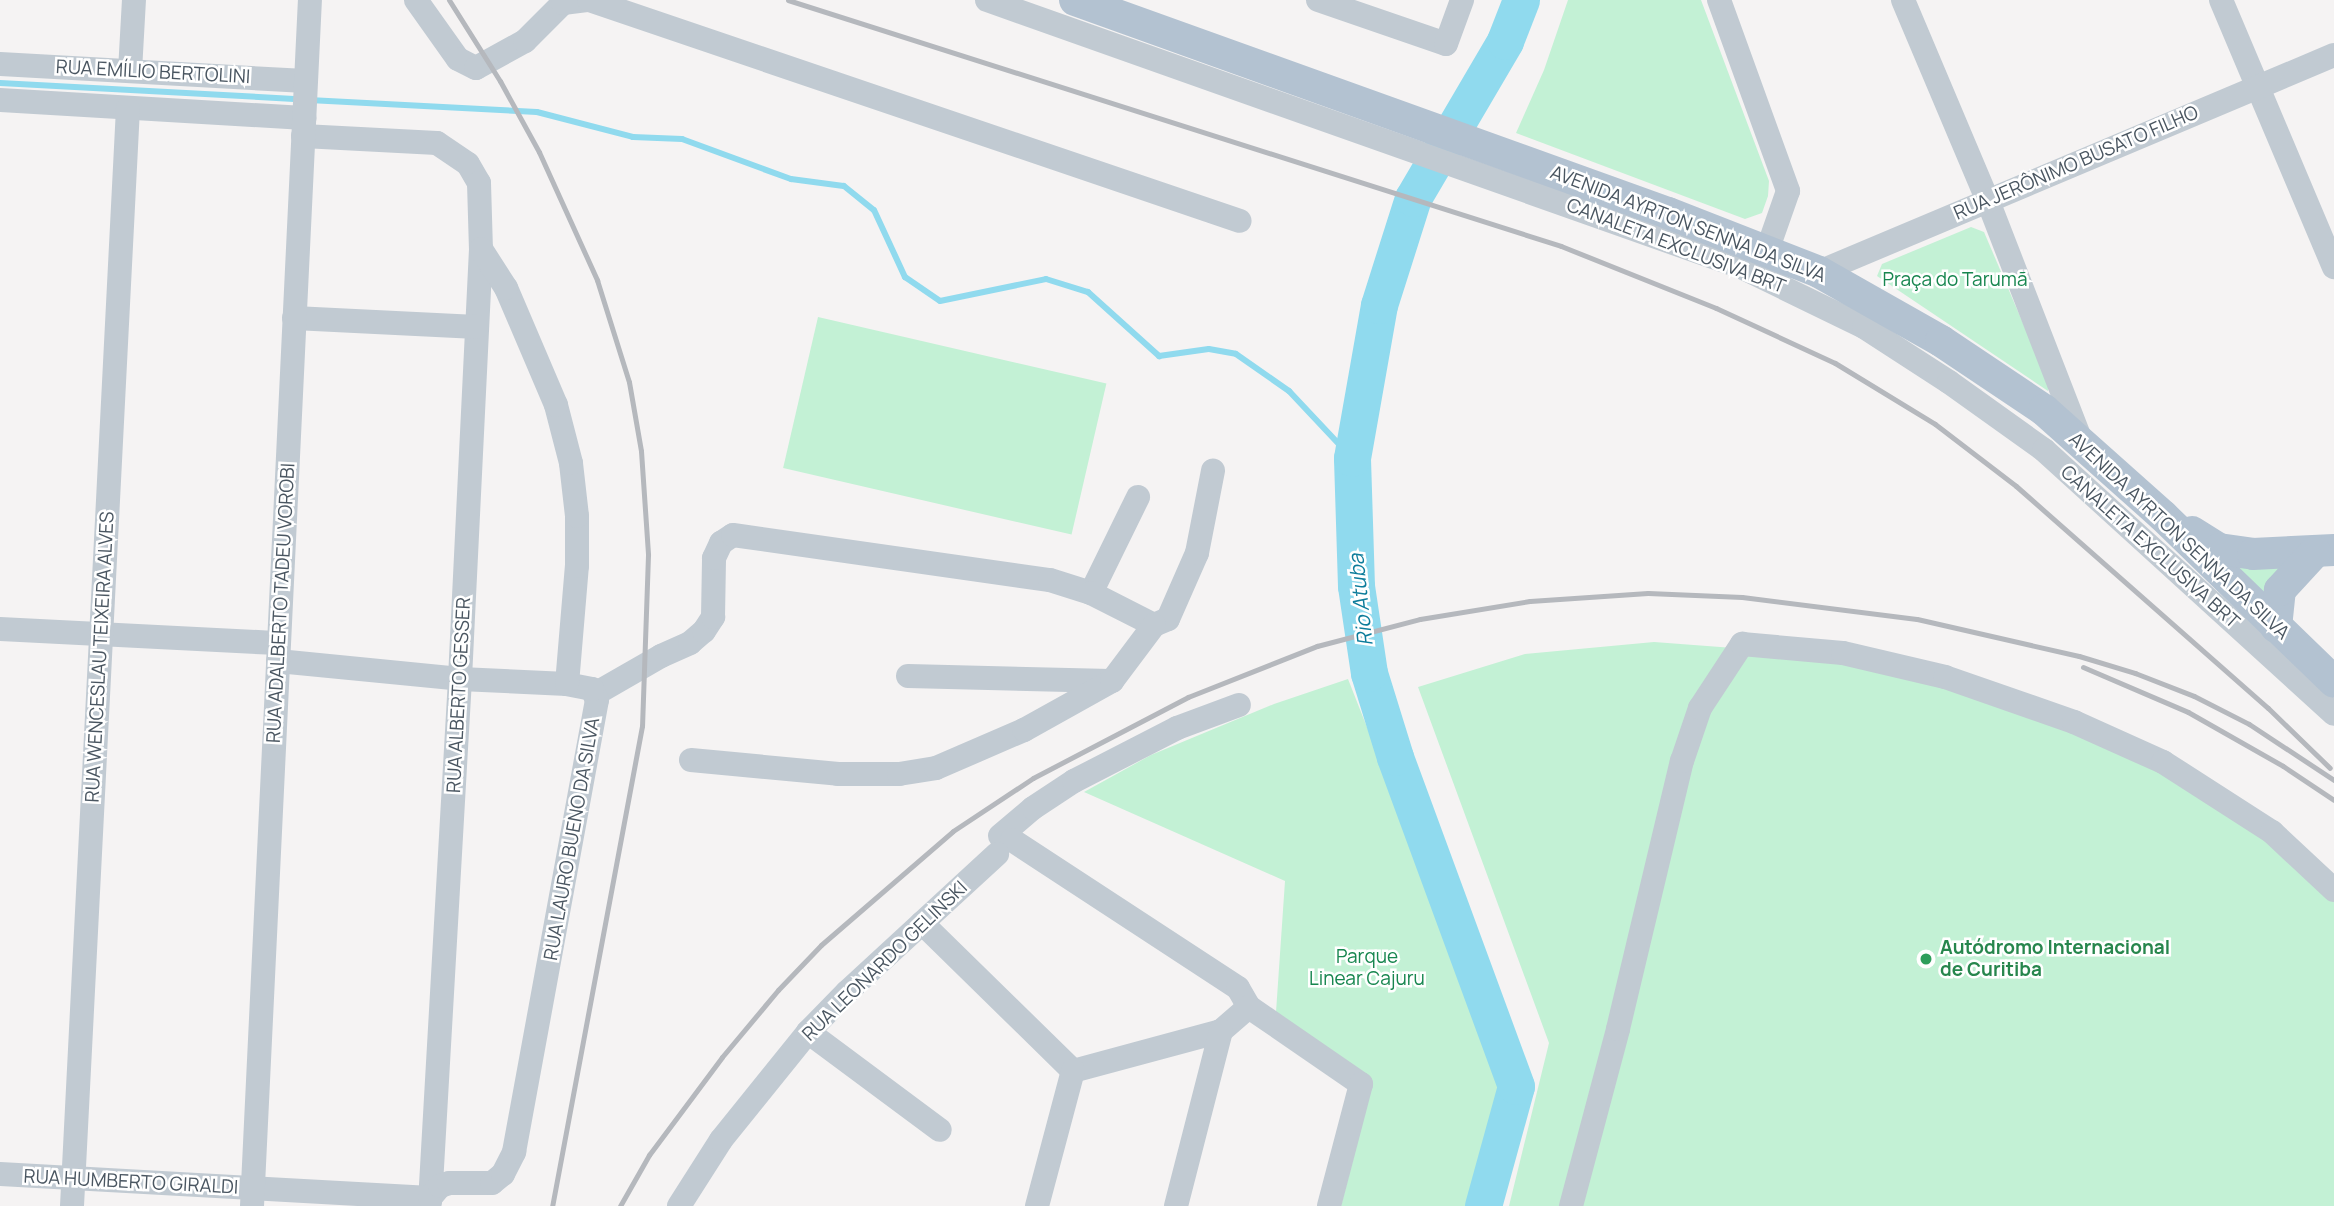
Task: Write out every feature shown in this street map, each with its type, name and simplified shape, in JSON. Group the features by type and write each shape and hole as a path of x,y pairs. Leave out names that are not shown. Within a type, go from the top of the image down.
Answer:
{"main road":[{"name":"AVENIDA AYRTON SENNA DA SILVA","path":"1075,0 1363,119 1450,136 1565,190 1767,251 1819,272 1963,355 2044,410 2163,516 2334,682"},
{"path":"2163,516 2218,548 2253,554 2324,551"},
{"path":"2276,627 2280,590 2324,551"}],"street":[{"path":"130,71 134,0"},
{"name":"RUA ADALBERTO TADEU VOROBI","path":"252,1197 310,0"},
{"path":"416,0 458,59 476,68 525,41 563,3 589,0 1240,221"},
{"name":"CANALETA EXCLUSIVA BRT","path":"987,0 1363,119 1565,190 1783,286 1864,327 1938,375 2044,450 2334,714"},
{"path":"1318,0 1446,44 1462,0"},
{"path":"1719,0 1788,191 1767,251"},
{"path":"1903,0 1987,201 2082,443"},
{"path":"2221,0 2334,267"},
{"name":"RUA JERÔNIMO BUSATO FILHO","path":"1819,272 2334,55"},
{"name":"RUA EMÍLIO BERTOLINI","path":"0,64 306,81"},
{"name":"RUA EMÍLIO BERTOLINI","path":"0,100 128,107 436,143 468,164 479,183"},
{"name":"RUA WENCESLAU TEIXEIRA ALVES","path":"72,1206 128,107"},
{"name":"RUA ALBERTO GESSER","path":"430,1202 481,250 479,183"},
{"path":"481,250 506,288 531,342 556,405 571,463 577,516 577,566 567,684"},
{"path":"294,318 477,327"},
{"path":"691,760 838,774 899,774 936,768 1024,730 1112,681 1154,625 1168,619 1197,554 1213,471"},
{"path":"1091,593 1138,497"},
{"path":"596,694 661,656 690,643 704,631 713,617 714,558 721,543 733,535 1050,580 1091,593 1154,625"},
{"name":"RUA LAURO BUENO DA SILVA","path":"0,629 101,634 279,652 460,679 587,686 596,694 514,1152 503,1174 492,1183 449,1183 440,1186 430,1202"},
{"path":"1571,1206 1618,1029 1682,761 1700,708 1741,644 1843,653 1945,677 2074,722 2162,762 2272,832 2334,890"},
{"path":"908,677 1112,681"},
{"name":"RUA LEONARDO GELINSKI","path":"679,1206 721,1140 808,1032 1003,843 1033,808 1073,781 1177,728 1239,705"},
{"path":"1003,843 1238,988 1249,1007 1361,1084 1329,1206"},
{"path":"922,923 1073,1071"},
{"path":"1073,1071 1221,1031 1249,1007"},
{"path":"1176,1206 1221,1031"},
{"path":"808,1032 940,1130"},
{"path":"1037,1206 1073,1071"},
{"name":"RUA HUMBERTO GIRALDI","path":"0,1174 252,1197 430,1202"}],"green space":[{"path":"1568,0 1701,0 1769,181 1768,196 1762,213 1745,219 1516,133 1544,70"},
{"name":"Praça do Tarumã","path":"1971,227 1984,232 2049,384 2048,391 1877,276 1882,264"},
{"path":"818,317 1106,384 1072,535 783,468"},
{"path":"2223,559 2285,564 2263,596"},
{"name":"Autódromo Internacional de Curitiba","path":"1654,642 1882,659 2083,715 2334,875 2334,1206 1509,1206 1549,1043 1418,687 1525,654"},
{"name":"Parque Linear Cajuru","path":"1348,679 1504,1075 1470,1206 1341,1206 1373,1081 1276,1012 1285,881 1084,792 1151,755 1274,704"}],"waterway":[{"name":"Rio Atuba","path":"1483,1206 1516,1086 1395,757 1369,673 1356,586 1352,458 1379,305 1413,198 1505,41 1521,0"},
{"path":"0,83 299,99"},
{"path":"309,100 537,112 633,137 682,139 791,179 844,186 874,210 905,277 940,301 1046,279 1088,292 1159,356 1209,349 1236,354 1289,391 1352,458"}],"railway":[{"path":"449,0 500,81 539,152 597,280 629,382 641,451 648,555 642,726 552,1206"},
{"path":"788,0 1561,246 1716,308 1835,363 1935,424 2016,486 2268,708 2330,768"},
{"path":"620,1206 649,1155 722,1057 778,990 821,945 953,831 1033,778 1188,697 1317,646 1420,619 1530,601 1648,593 1742,597 1917,619 2079,656 2135,673 2194,696 2249,724 2334,780"},
{"path":"2083,667 2188,712 2283,766 2334,800"}],"place":[{"name":"Autódromo Internacional de Curitiba","path":"1926,959"}]}
